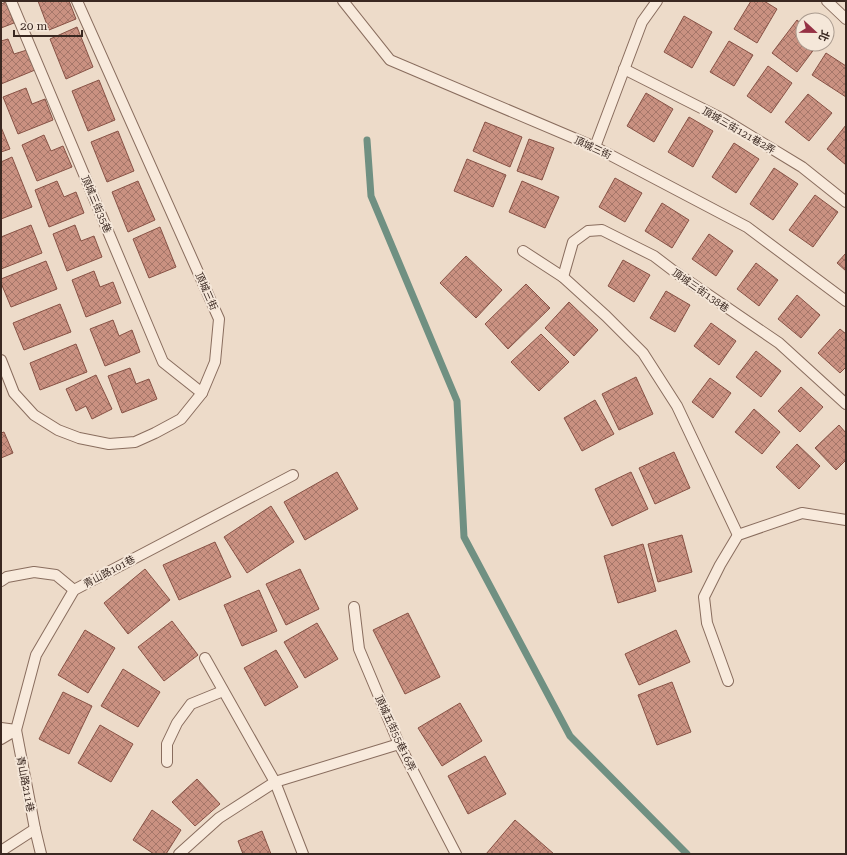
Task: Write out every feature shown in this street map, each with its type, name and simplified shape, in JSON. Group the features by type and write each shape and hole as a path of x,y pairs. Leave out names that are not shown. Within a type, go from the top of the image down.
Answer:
{"lane":[{"name":"頂城三街35巷","path":"11,1 163,362 202,393"},
{"name":"頂城三街","path":"1,360 14,393 34,415 58,430 78,438 109,444 135,442 181,419 202,393 215,362 220,318 77,1"},
{"name":"頂城三街","path":"342,1 390,60 595,147 747,227 846,301"},
{"path":"595,147 642,22 657,1"},
{"path":"827,1 846,19"},
{"name":"頂城三街121巷2弄","path":"624,69 724,118 802,167 846,202"},
{"name":"頂城三街138巷","path":"563,276 573,242 588,231 602,230 654,256 779,343 846,404"},
{"path":"524,251 563,276 643,353 677,406 738,535"},
{"name":"青山路101巷","path":"16,730 36,655 74,590 293,475"},
{"path":"728,681 707,622 704,597 720,565 738,535 802,513 846,520"},
{"path":"1,581 7,577 34,572 56,574 74,590"},
{"name":"頂城五街55巷16弄","path":"354,607 359,649 399,744 456,854"},
{"path":"205,658 276,782 303,854"},
{"path":"167,762 167,744 176,723 191,704 223,690"},
{"path":"1,728 16,730"},
{"path":"1,739 16,730"},
{"name":"青山路211巷","path":"16,730 41,854"},
{"path":"179,854 219,818 276,782 399,744"},
{"path":"1,851 35,829"}],"building":[{"path":"38,1 69,1 76,19 49,30"},
{"path":"751,1 764,1 777,9 757,43 734,29"},
{"path":"6,2 14,23 1,28 1,4"},
{"path":"684,16 712,32 692,68 664,52"},
{"path":"795,23 795,52 812,52 797,72 772,53"},
{"path":"77,27 93,67 66,79 50,39"},
{"path":"8,39 14,54 27,50 35,70 1,84 1,41"},
{"path":"729,41 753,55 734,86 710,72"},
{"path":"826,53 846,66 846,97 812,75"},
{"path":"768,66 792,83 771,113 747,96"},
{"path":"99,80 115,120 88,131 72,91"},
{"path":"26,88 32,104 45,99 53,120 18,134 3,97"},
{"path":"646,93 673,109 654,142 627,126"},
{"path":"808,94 832,113 809,141 785,122"},
{"path":"689,117 713,131 693,167 668,152"},
{"path":"485,122 522,137 510,167 473,151"},
{"path":"846,125 846,165 827,149"},
{"path":"1,127 10,149 1,152"},
{"path":"118,131 134,171 107,182 91,142"},
{"path":"44,135 51,151 63,146 72,167 37,181 22,145"},
{"path":"529,139 554,148 542,180 517,171"},
{"path":"734,143 759,159 736,193 712,177"},
{"path":"12,157 32,207 1,219 1,162"},
{"path":"467,159 506,175 493,207 454,191"},
{"path":"774,168 798,184 773,220 750,204"},
{"path":"615,178 642,193 625,222 599,207"},
{"path":"57,181 64,197 76,192 84,213 49,227 35,190"},
{"path":"138,181 155,220 128,232 112,192"},
{"path":"522,181 559,197 545,228 509,212"},
{"path":"815,195 838,212 813,247 789,230"},
{"path":"662,203 689,220 672,248 645,231"},
{"path":"31,225 42,253 1,269 1,237"},
{"path":"75,225 81,241 94,236 102,257 67,271 53,234"},
{"path":"160,227 176,267 149,278 133,239"},
{"path":"709,234 733,251 716,276 692,259"},
{"path":"846,253 846,271 837,263"},
{"path":"466,256 502,290 476,318 440,283"},
{"path":"623,260 650,275 634,302 608,286"},
{"path":"46,261 57,289 11,307 1,283 1,279"},
{"path":"756,263 778,280 759,306 737,289"},
{"path":"94,271 100,287 113,282 121,303 86,317 72,280"},
{"path":"526,284 550,308 508,349 485,324"},
{"path":"666,291 690,305 675,332 650,318"},
{"path":"797,295 820,315 801,338 778,319"},
{"path":"569,302 598,330 574,356 545,328"},
{"path":"60,304 71,332 24,350 13,323"},
{"path":"113,320 119,336 132,330 140,352 105,366 90,329"},
{"path":"711,323 736,341 719,365 694,346"},
{"path":"840,329 846,334 846,367 840,373 818,353"},
{"path":"541,334 569,362 539,391 511,362"},
{"path":"76,344 87,372 40,390 30,363"},
{"path":"756,351 781,371 761,397 736,377"},
{"path":"130,368 136,384 149,379 157,399 122,413 108,376"},
{"path":"96,375 112,409 92,419 86,406 76,411 66,389"},
{"path":"636,377 653,414 619,430 602,394"},
{"path":"710,378 731,393 713,418 692,402"},
{"path":"801,387 823,407 800,432 778,411"},
{"path":"595,400 614,434 582,451 564,418"},
{"path":"754,409 780,432 762,454 735,432"},
{"path":"839,425 846,433 846,460 836,470 815,448"},
{"path":"4,432 13,453 1,458 1,433"},
{"path":"797,444 820,466 799,489 776,467"},
{"path":"674,452 690,488 655,504 639,468"},
{"path":"337,472 358,509 305,540 284,502"},
{"path":"631,472 648,509 612,526 595,489"},
{"path":"271,506 294,542 247,573 224,537"},
{"path":"682,535 692,572 658,582 648,544"},
{"path":"215,542 231,577 179,600 163,565"},
{"path":"643,544 656,591 618,603 604,556"},
{"path":"145,569 170,600 128,634 104,603"},
{"path":"300,569 319,609 286,625 266,584"},
{"path":"259,590 277,631 242,646 224,605"},
{"path":"408,613 440,677 405,694 373,630"},
{"path":"172,621 198,655 164,681 138,647"},
{"path":"317,623 338,659 305,678 284,642"},
{"path":"85,630 115,648 88,693 58,675"},
{"path":"676,630 690,662 639,685 625,654"},
{"path":"276,650 298,687 265,706 244,668"},
{"path":"123,669 160,692 138,727 101,706"},
{"path":"672,682 691,732 657,745 638,695"},
{"path":"63,692 92,706 69,754 39,739"},
{"path":"460,703 482,741 442,766 418,728"},
{"path":"100,725 133,744 111,782 78,763"},
{"path":"485,756 506,794 468,814 448,776"},
{"path":"197,779 220,804 195,826 172,802"},
{"path":"152,810 181,830 166,854 154,854 133,840"},
{"path":"515,820 554,854 486,854"},
{"path":"262,831 271,854 243,854 238,841"}],"waterway":[{"path":"367,140 371,196 457,401 464,537 570,736 687,854"}]}
